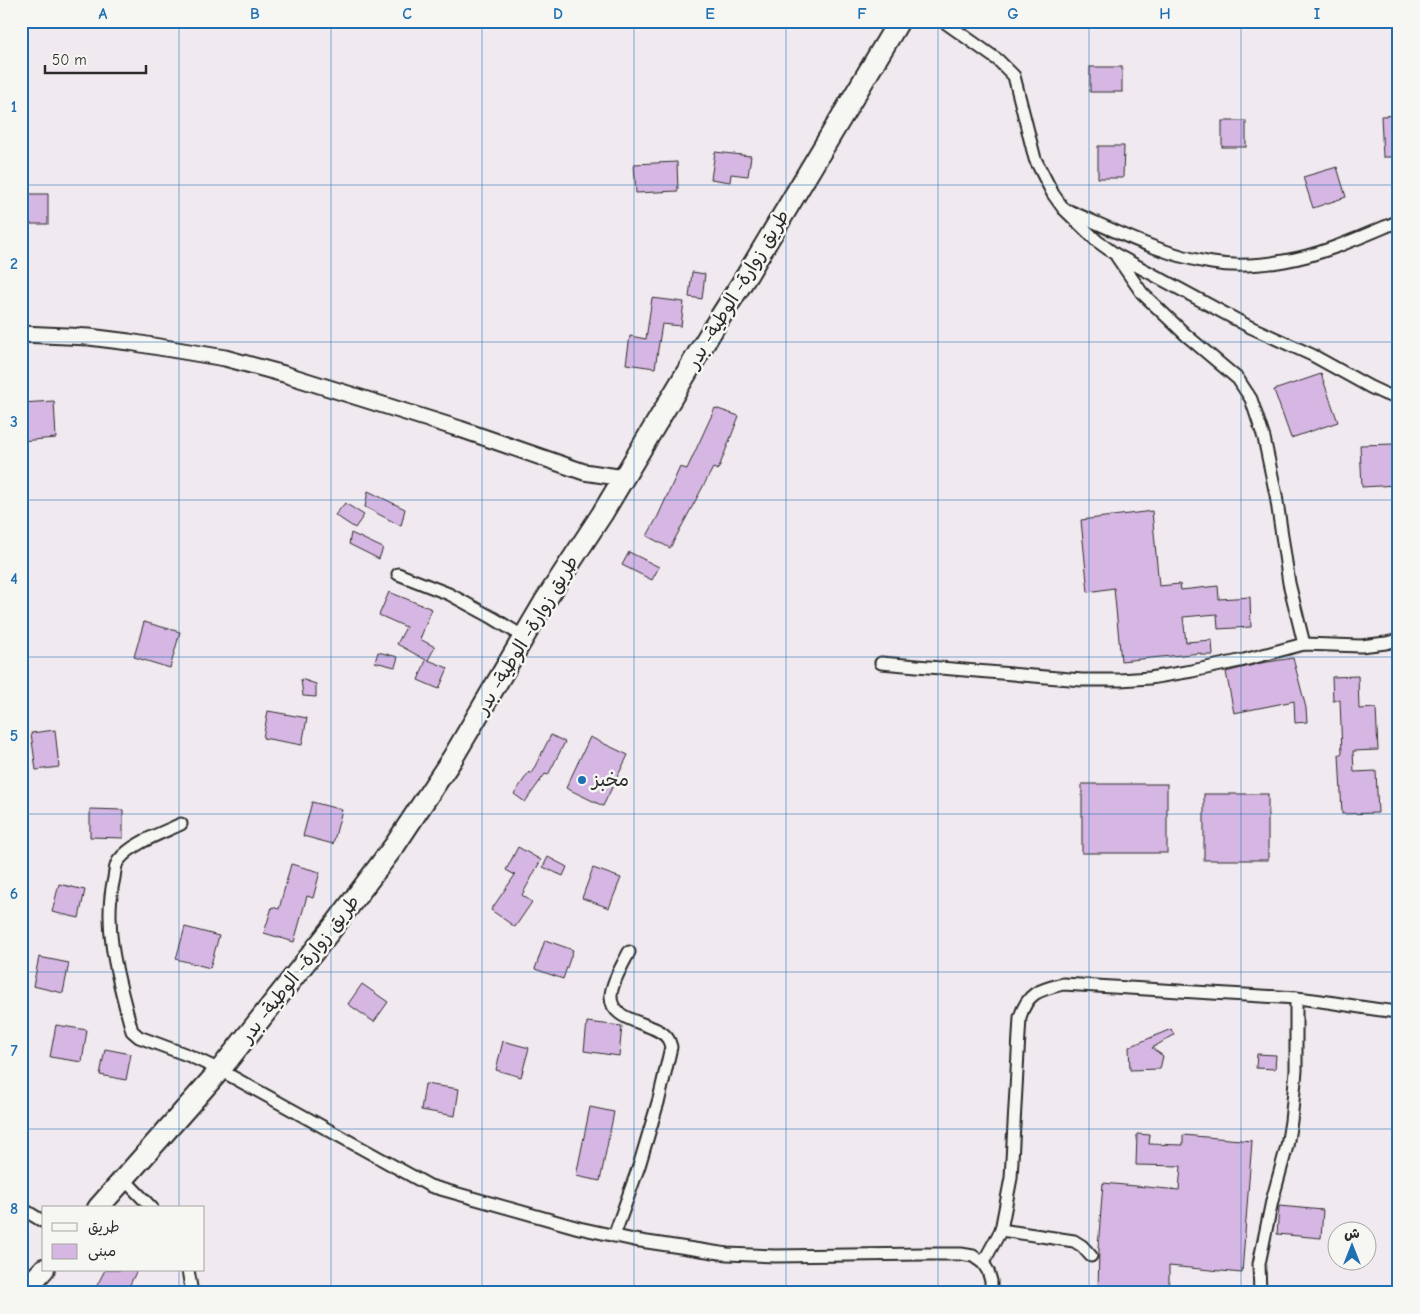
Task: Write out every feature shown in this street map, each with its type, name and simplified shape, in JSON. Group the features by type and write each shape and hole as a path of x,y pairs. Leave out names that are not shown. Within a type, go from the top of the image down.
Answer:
{"highway":[{"name":"طريق زوارة- الوطية- بدر","path":"100,1206 220,1070 396,845 452,759 545,601 602,514 714,327 748,275 899,21"},
{"path":"22,1293 42,1271"}],"street":[{"path":"943,21 998,60 1014,76 1035,159 1053,194 1063,208 1097,241 1115,254 1248,326 1320,359 1385,394 1399,398"},
{"path":"1063,208 1146,244 1180,256 1213,263 1248,265 1285,261 1327,250 1399,221"},
{"path":"1115,254 1142,293 1186,335 1238,379 1251,399 1264,438 1276,496 1289,584 1304,644"},
{"path":"21,334 89,337 233,360 451,426 584,472 624,478"},
{"path":"398,574 449,594 524,637"},
{"path":"881,663 1082,680 1120,680 1150,678 1192,671 1304,644 1361,646 1399,640"},
{"path":"181,824 133,847 118,861 111,889 109,922 117,976 132,1031 139,1037 190,1056 220,1070 430,1186 579,1228 614,1236 726,1254 775,1256 961,1254 973,1256 983,1263 988,1271 991,1281 990,1293"},
{"path":"614,1236 640,1166 660,1099 671,1047 668,1039 663,1034 616,1012 613,1008 611,994 613,986 629,952"},
{"path":"983,1263 1001,1230 1011,1178 1020,1017 1024,1004 1031,996 1043,989 1063,984 1296,998 1331,1001 1399,1012"},
{"path":"1260,1293 1260,1264 1272,1201 1292,1121 1296,1071 1296,998"},
{"path":"124,1178 150,1206"},
{"path":"21,1208 42,1221"},
{"path":"1001,1230 1074,1241 1082,1246 1091,1256"},
{"path":"188,1272 192,1293"}],"building":[{"path":"1090,67 1122,67 1122,92 1090,92"},
{"path":"1399,115 1399,157 1383,157 1381,116"},
{"path":"1222,121 1246,121 1246,147 1222,147"},
{"path":"1098,146 1124,146 1123,178 1098,178"},
{"path":"715,152 751,156 748,176 731,174 730,182 711,179"},
{"path":"677,162 678,191 636,193 634,164"},
{"path":"1337,167 1346,197 1313,208 1303,177"},
{"path":"21,194 48,194 48,224 21,224"},
{"path":"692,272 705,274 702,299 689,297"},
{"path":"652,298 684,302 681,326 662,324 655,368 626,364 630,336 646,339"},
{"path":"1321,374 1338,422 1291,438 1274,390"},
{"path":"54,401 56,438 21,441 21,403"},
{"path":"715,408 739,416 718,470 713,468 670,548 647,536 680,467 687,469"},
{"path":"1395,444 1397,485 1362,487 1360,445"},
{"path":"368,491 405,509 401,526 365,507"},
{"path":"345,503 364,515 355,528 335,515"},
{"path":"1152,511 1159,586 1180,584 1181,590 1218,586 1219,599 1250,597 1251,627 1218,629 1217,614 1183,617 1186,642 1212,640 1213,655 1201,655 1201,653 1121,661 1114,588 1088,592 1081,520"},
{"path":"351,533 383,548 379,559 349,544"},
{"path":"629,552 659,567 652,580 622,565"},
{"path":"389,592 432,609 420,639 435,647 428,660 448,668 439,689 418,680 426,660 397,644 406,627 379,615"},
{"path":"144,622 180,632 170,668 134,657"},
{"path":"378,652 398,657 395,667 375,662"},
{"path":"1293,658 1306,708 1307,722 1295,723 1294,701 1234,713 1226,672 1261,663"},
{"path":"1358,676 1359,709 1376,708 1378,750 1353,751 1354,772 1376,771 1378,813 1342,814 1339,754 1342,754 1340,700 1333,701 1332,677"},
{"path":"301,679 316,684 316,697 303,696"},
{"path":"268,711 307,718 302,745 263,738"},
{"path":"55,730 59,767 36,770 31,733"},
{"path":"551,735 565,742 548,775 545,774 525,802 514,794 529,772 531,774"},
{"path":"590,737 628,755 603,806 566,788"},
{"path":"1082,784 1167,784 1167,853 1082,853"},
{"path":"1204,794 1268,794 1268,860 1204,860"},
{"path":"312,802 342,810 333,844 303,836"},
{"path":"90,809 123,810 123,838 90,837"},
{"path":"518,847 541,860 522,895 532,902 515,927 491,910 515,875 506,870"},
{"path":"548,857 567,867 563,876 543,867"},
{"path":"291,864 320,872 313,898 307,896 294,942 264,933 272,907 279,909"},
{"path":"593,868 621,878 609,908 582,898"},
{"path":"59,884 85,890 79,918 52,912"},
{"path":"185,927 219,936 210,968 176,959"},
{"path":"545,940 573,950 563,979 535,969"},
{"path":"39,957 69,963 63,993 33,986"},
{"path":"362,984 388,1002 374,1022 348,1004"},
{"path":"587,1022 622,1026 619,1056 584,1051"},
{"path":"56,1025 87,1030 82,1062 50,1057"},
{"path":"1171,1029 1174,1035 1152,1048 1163,1056 1160,1069 1130,1070 1129,1047"},
{"path":"503,1041 529,1048 521,1077 496,1070"},
{"path":"105,1049 131,1054 126,1080 100,1075"},
{"path":"1257,1054 1276,1055 1275,1069 1256,1068"},
{"path":"425,1084 459,1089 455,1116 421,1110"},
{"path":"590,1107 614,1112 600,1181 576,1176"},
{"path":"1137,1134 1150,1135 1149,1144 1183,1145 1183,1135 1252,1141 1242,1273 1169,1266 1169,1293 1098,1293 1098,1248 1103,1183 1179,1190 1181,1166 1136,1165"},
{"path":"1279,1206 1323,1210 1321,1238 1277,1234"},
{"path":"104,1272 136,1272 126,1293 93,1293"}],"place":[{"name":"مخبز","path":"582,780"}]}
